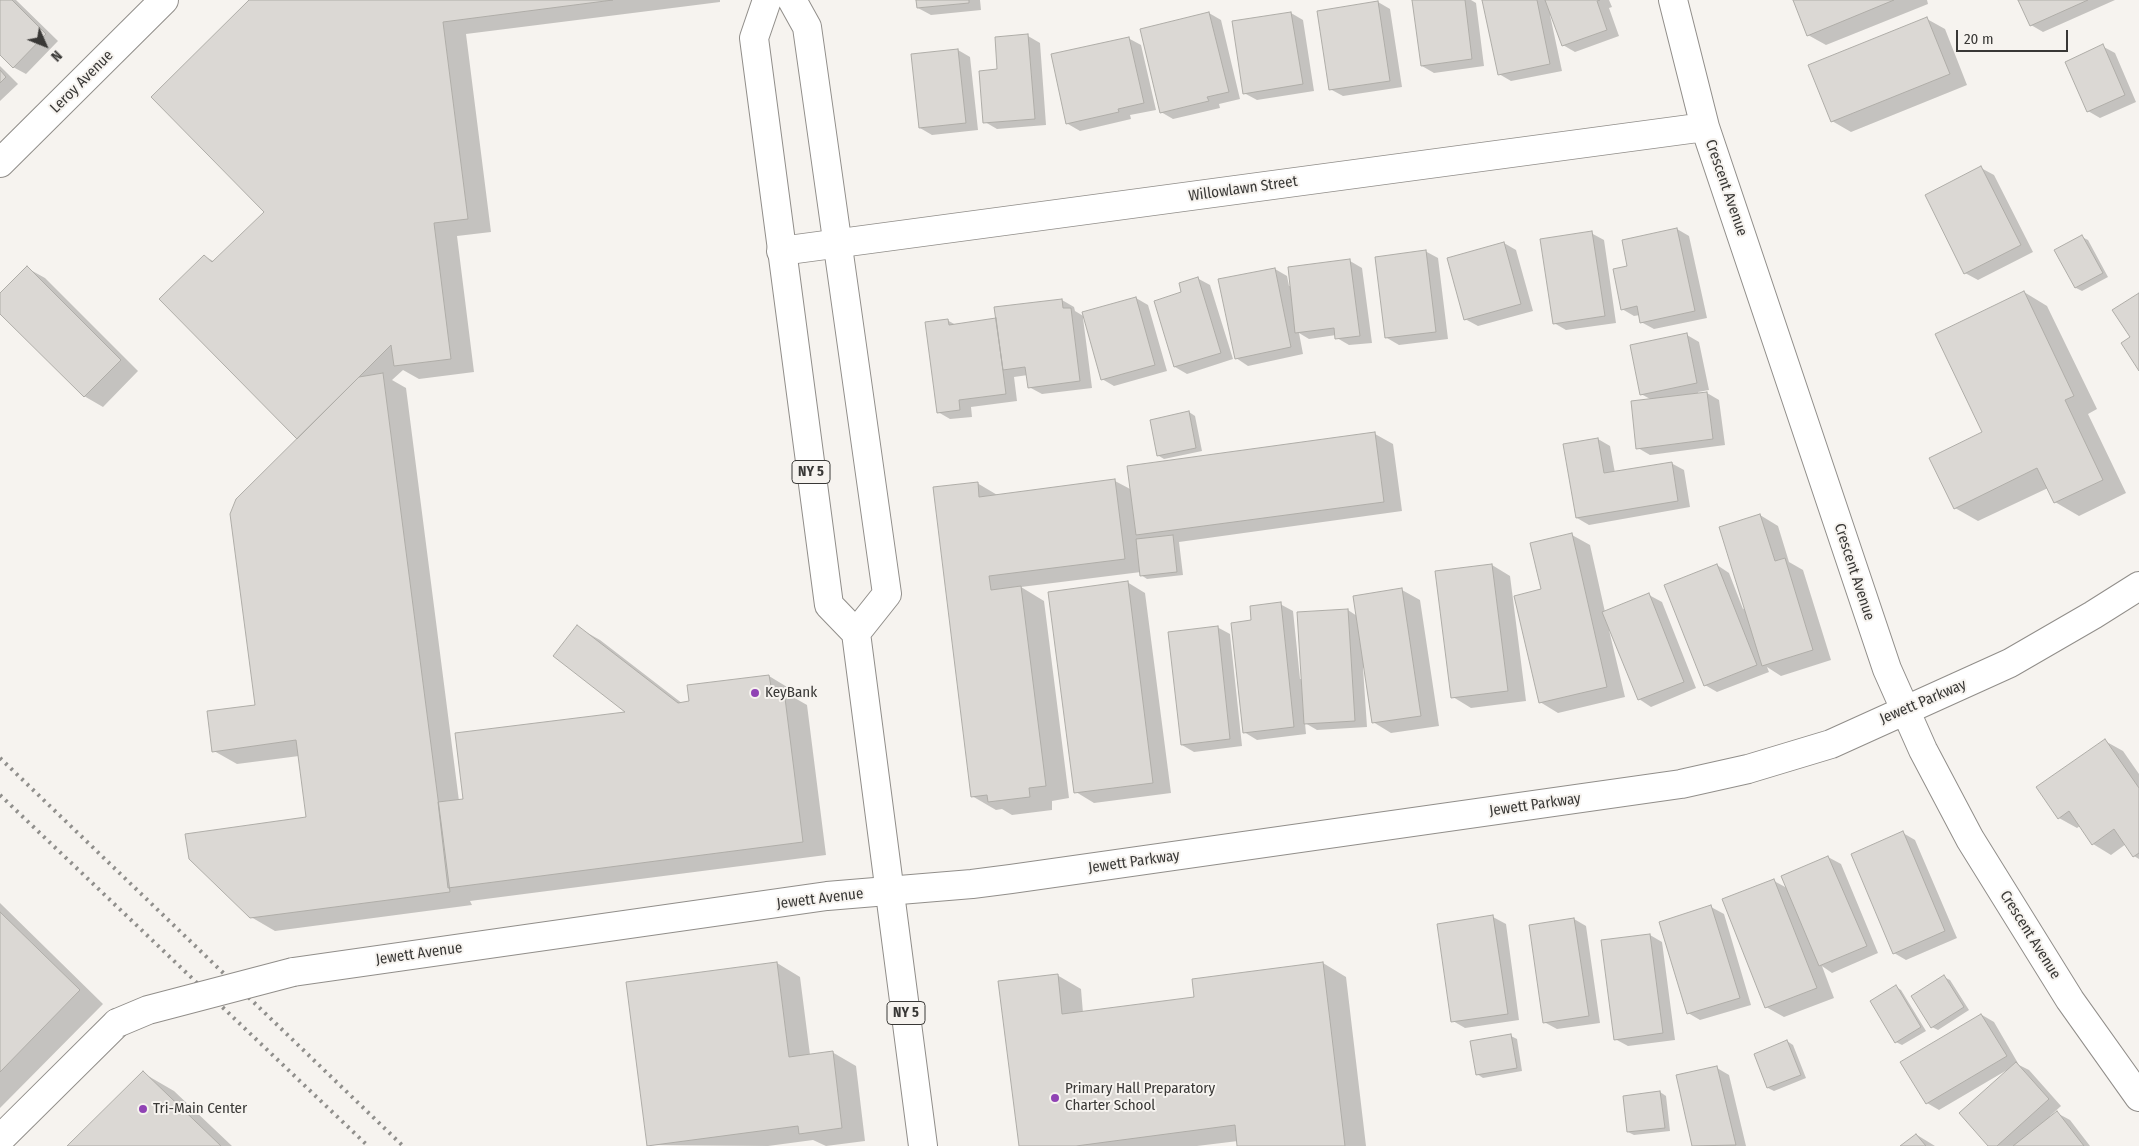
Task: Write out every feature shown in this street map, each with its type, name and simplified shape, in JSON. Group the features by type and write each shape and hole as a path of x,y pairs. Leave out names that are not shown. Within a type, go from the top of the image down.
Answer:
{"street":[{"name":"Leroy Avenue","path":"0,163 164,0"},
{"name":"NY 5","path":"766,0 754,38 829,605 856,633 924,1146"},
{"path":"792,0 807,27 887,594 856,633"},
{"name":"Crescent Avenue","path":"1673,0 1705,127 1887,669 1923,750 1970,838 2070,1000 2139,1097"},
{"name":"Willowlawn Street","path":"782,251 1705,127"},
{"name":"Jewett Parkway","path":"890,891 1011,879 1681,784 1748,770 1831,744 2010,663 2139,586"},
{"name":"Jewett Avenue","path":"0,1139 117,1023 148,1010 292,972 826,896 890,891"}],"building":[{"path":"0,0 12,0 46,34 13,68 0,55"},
{"path":"249,0 613,0 443,22 468,219 434,223 451,359 394,366 391,345 297,439 159,299 204,255 212,262 264,212 151,97"},
{"path":"916,0 969,0 969,3 917,8"},
{"path":"1412,0 1465,0 1472,59 1421,66"},
{"path":"1482,0 1537,0 1550,64 1498,75"},
{"path":"1545,0 1600,0 1597,1 1607,30 1562,46"},
{"path":"1793,0 1894,0 1807,36"},
{"path":"2018,0 2088,0 2030,26"},
{"path":"1378,1 1390,81 1329,90 1317,11"},
{"path":"1209,12 1229,92 1207,97 1209,101 1160,113 1140,29"},
{"path":"1291,12 1303,84 1243,94 1232,21"},
{"path":"1927,17 1950,74 1831,122 1808,65"},
{"path":"1028,34 1035,119 983,123 979,71 997,69 995,37"},
{"path":"1129,37 1144,103 1118,109 1119,112 1066,124 1051,54"},
{"path":"2103,44 2125,95 2087,112 2065,62"},
{"path":"958,49 966,123 919,128 911,54"},
{"path":"0,70 6,77 0,83"},
{"path":"1981,166 2021,245 1964,274 1925,195"},
{"path":"1677,228 1695,311 1640,323 1637,306 1621,310 1613,269 1627,266 1622,240"},
{"path":"1592,231 1605,316 1553,324 1540,239"},
{"path":"2082,235 2103,273 2075,288 2054,250"},
{"path":"1504,242 1521,304 1464,320 1447,258"},
{"path":"1426,250 1436,332 1385,338 1375,257"},
{"path":"1350,259 1360,336 1335,339 1334,328 1295,333 1288,267"},
{"path":"27,266 121,360 84,397 0,314 0,293"},
{"path":"1275,268 1291,347 1235,359 1218,279"},
{"path":"1198,277 1221,353 1174,367 1154,301 1181,292 1179,283"},
{"path":"2024,291 2074,396 2065,400 2103,480 2054,503 2037,468 1954,509 1929,458 1982,432 1935,334"},
{"path":"2139,293 2139,371 2121,343 2130,337 2112,310"},
{"path":"1136,297 1155,365 1101,380 1082,312"},
{"path":"1062,299 1063,308 1071,308 1080,381 1028,388 1025,367 1003,370 994,307"},
{"path":"996,318 1006,394 959,400 960,410 937,413 925,322 948,319 949,325"},
{"path":"1687,333 1697,383 1640,395 1630,345"},
{"path":"383,373 450,892 250,918 189,859 185,834 306,817 296,740 212,752 207,711 255,705 230,514 236,499 359,377"},
{"path":"1707,392 1713,439 1636,449 1631,401"},
{"path":"1189,411 1196,448 1157,456 1150,420"},
{"path":"1375,432 1384,502 1136,535 1127,466"},
{"path":"1598,438 1604,473 1672,462 1678,501 1576,518 1563,444"},
{"path":"1115,479 1125,559 989,576 991,590 1021,586 1046,786 1029,788 1030,797 988,802 987,795 971,797 933,487 978,482 979,497"},
{"path":"1760,514 1775,561 1785,558 1813,650 1762,666 1719,527"},
{"path":"1572,533 1607,687 1539,703 1514,596 1541,589 1530,543"},
{"path":"1173,535 1177,572 1140,576 1136,539"},
{"path":"1492,564 1508,691 1451,698 1435,571"},
{"path":"1717,564 1757,665 1704,686 1664,585"},
{"path":"1128,581 1153,783 1074,793 1048,592"},
{"path":"1402,588 1421,716 1372,723 1353,596"},
{"path":"1649,593 1684,682 1638,700 1602,612"},
{"path":"1281,602 1294,727 1243,733 1231,623 1251,620 1250,606"},
{"path":"1348,609 1355,721 1304,724 1297,612"},
{"path":"577,625 678,703 689,701 687,685 769,675 772,692 784,690 803,842 448,888 438,802 463,799 455,733 625,712 553,656"},
{"path":"1218,626 1230,739 1181,745 1168,632"},
{"path":"2105,739 2139,788 2139,853 2133,857 2114,829 2092,845 2069,811 2058,819 2036,787"},
{"path":"1903,831 1945,931 1893,954 1851,854"},
{"path":"1828,856 1867,946 1819,966 1781,876"},
{"path":"1774,879 1817,988 1765,1008 1722,899"},
{"path":"1711,905 1740,998 1687,1014 1659,922"},
{"path":"0,912 80,990 0,1072"},
{"path":"1493,915 1508,1014 1451,1022 1437,924"},
{"path":"1574,918 1589,1016 1543,1023 1529,925"},
{"path":"1650,934 1663,1033 1614,1040 1601,940"},
{"path":"777,962 789,1057 833,1051 842,1128 799,1134 798,1126 647,1146 626,982"},
{"path":"1323,962 1345,1146 1237,1146 1235,1125 1076,1146 1019,1146 998,981 1058,974 1062,1014 1194,997 1192,979"},
{"path":"1944,975 1964,1007 1931,1028 1911,996"},
{"path":"1896,985 1921,1027 1895,1043 1870,1001"},
{"path":"1981,1014 2007,1056 1926,1104 1900,1062"},
{"path":"1511,1034 1517,1068 1476,1075 1470,1041"},
{"path":"1787,1040 1801,1075 1767,1088 1754,1054"},
{"path":"2016,1062 2049,1099 1997,1146 1988,1146 1959,1113"},
{"path":"1717,1066 1736,1145 1692,1146 1676,1075"},
{"name":"Tri-Main Center","path":"143,1071 221,1146 67,1146"},
{"path":"1660,1091 1665,1128 1627,1132 1623,1096"},
{"path":"2057,1111 2084,1146 2013,1146"},
{"path":"1916,1134 1926,1146 1900,1146"}],"railway":[{"path":"0,758 403,1146"},
{"path":"0,795 368,1146"}],"place":[{"name":"KeyBank","path":"755,693"},
{"name":"Primary Hall Preparatory Charter School","path":"1055,1098"},
{"name":"Tri-Main Center","path":"143,1109"}]}
